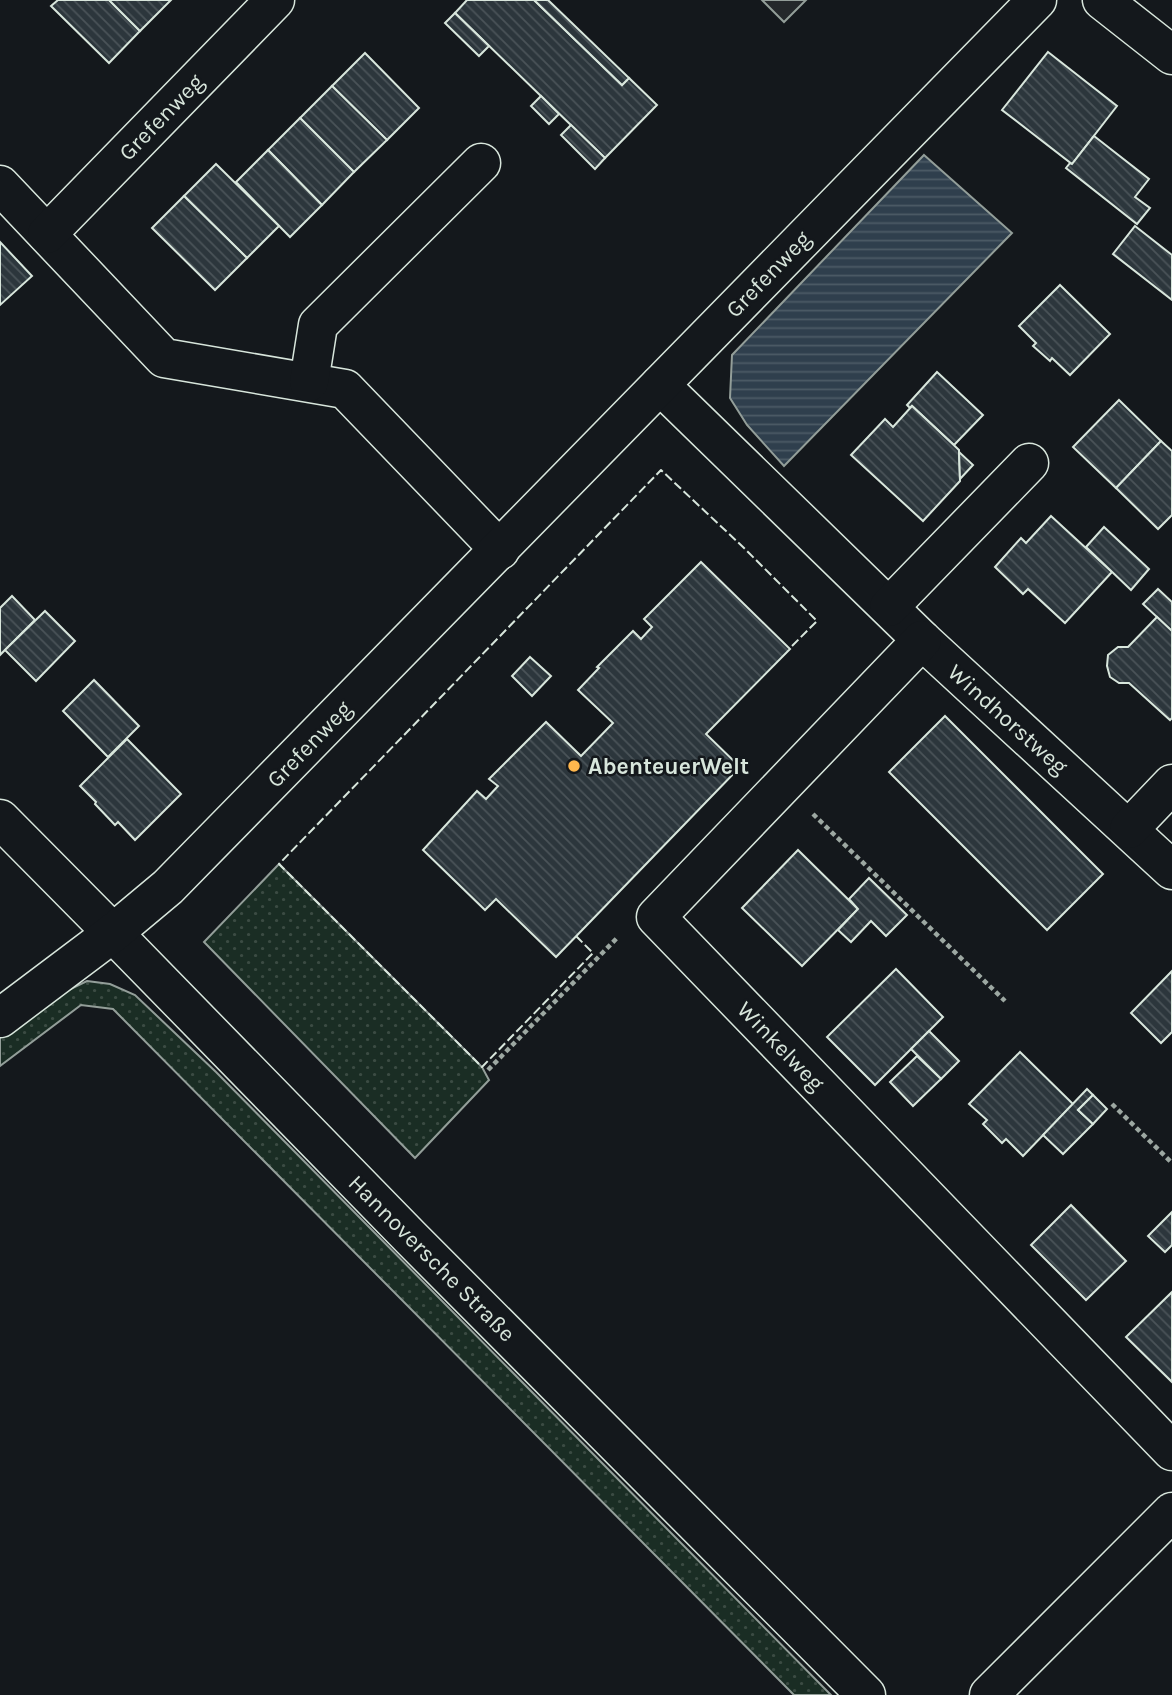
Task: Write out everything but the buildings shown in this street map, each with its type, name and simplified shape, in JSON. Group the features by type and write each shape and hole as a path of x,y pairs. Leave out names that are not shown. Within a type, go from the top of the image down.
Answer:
{"street":[{"name":"Grefenweg","path":"47,234 275,0"},
{"name":"Grefenweg","path":"0,1018 169,887 1037,0"},
{"path":"1102,0 1172,55"},
{"path":"309,382 318,325 481,163"},
{"path":"0,185 164,358 345,389 500,550"},
{"name":"Windhorstweg","path":"660,385 922,640 1172,870"},
{"path":"889,607 1029,463"},
{"path":"656,917 922,640"},
{"path":"1129,829 1172,784"},
{"name":"Hannoversche Straße","path":"0,819 420,1248 866,1695"},
{"name":"Winkelweg","path":"656,917 1172,1451"},
{"path":"989,1695 1172,1512"}],"path":[{"path":"783,785 1005,1001"},
{"path":"488,1070 627,927 656,917"},
{"path":"1112,1104 1172,1163"}],"green space":[{"path":"279,864 482,1067 489,1080 415,1158 204,942"},
{"path":"87,981 110,984 135,995 216,1072 831,1695 794,1695 113,1009 81,1005 0,1066 0,1038 52,998"}],"shaded area":[{"path":"762,0 806,0 784,22"}],"water":[{"path":"924,155 1012,233 784,466 747,425 730,398 732,355"}],"fence":[{"path":"576,936 593,953 482,1067 279,864 661,470 817,621 792,646"}],"place":[{"name":"AbenteuerWelt","path":"574,766"}]}
